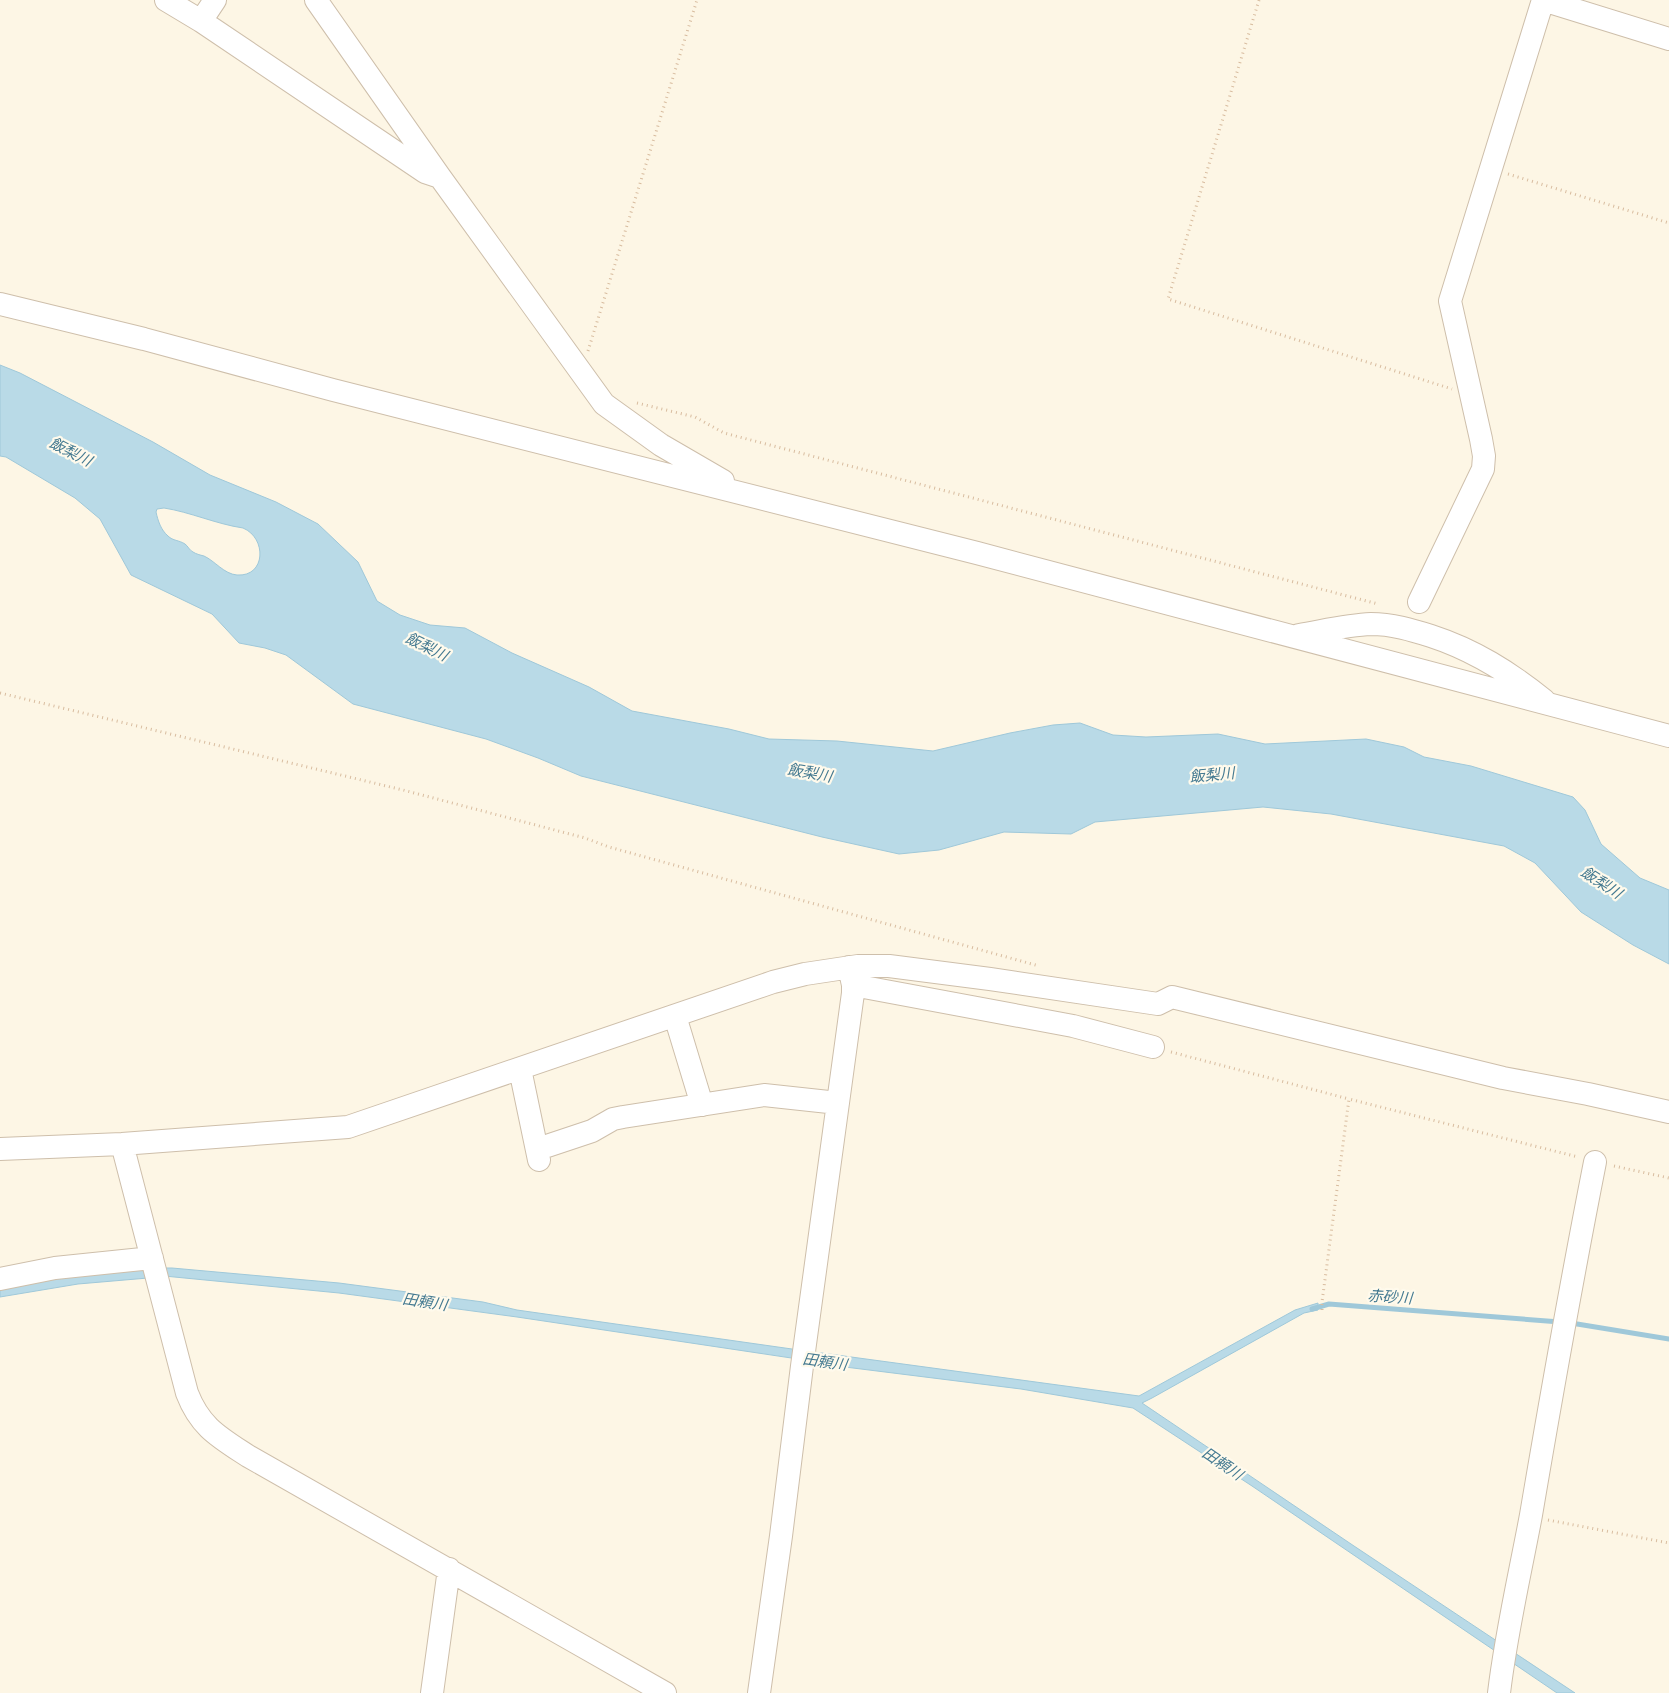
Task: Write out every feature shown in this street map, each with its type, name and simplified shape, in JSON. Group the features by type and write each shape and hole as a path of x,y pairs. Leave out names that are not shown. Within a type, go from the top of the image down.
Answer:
{"street":[{"path":"166,0 201,21 425,172 440,177"},
{"path":"201,21 215,0"},
{"path":"316,0 440,177 604,404 660,445 750,496"},
{"path":"1410,615 1483,469 1484,456 1450,301 1543,0 1669,39"},
{"path":"0,304 144,339 333,390 978,553 1669,736"},
{"path":"1290,636 1372,624 1410,615 1518,679 1551,706"},
{"path":"851,976 868,966 905,968 1158,1004 1172,997 1503,1078 1669,1112"},
{"path":"0,1149 122,1144 348,1128 773,982 805,974 851,976 1073,1026 1153,1047"},
{"path":"759,1693 838,1103 851,976"},
{"path":"675,1016 702,1105"},
{"path":"520,1069 539,1155 613,1119 764,1095 838,1103"},
{"path":"122,1144 187,1393 193,1408 213,1433 248,1456 665,1693"},
{"path":"1499,1693 1504,1651 1595,1162"},
{"path":"0,1279 65,1267 153,1262"},
{"path":"432,1693 449,1569"}],"path":[{"path":"578,370 585,363 696,0"},
{"path":"1260,0 1168,299 1472,395"},
{"path":"1490,169 1669,223"},
{"path":"629,401 695,417 724,433 1378,604"},
{"path":"0,693 403,790 576,835 609,847 1043,967"},
{"path":"1153,1047 1595,1162 1669,1178"},
{"path":"1322,1310 1349,1099"},
{"path":"1530,1517 1669,1543"}],"water":[{"name":"飯梨川","path":"0,365 20,373 153,442 210,475 276,502 318,524 358,562 377,601 400,615 430,625 465,628 512,653 589,687 632,711 729,729 769,739 837,741 933,751 1010,733 1053,725 1080,723 1113,735 1146,737 1218,734 1265,744 1366,739 1404,747 1424,757 1471,766 1573,797 1585,810 1601,844 1640,878 1669,890 1669,964 1633,945 1581,912 1535,863 1504,846 1331,814 1263,807 1095,822 1071,834 1004,832 939,850 899,854 822,837 581,776 486,739 353,704 286,655 265,648 239,643 212,614 131,575 100,519 75,498 6,457 0,456","holes":["164,508 243,528 251,533 256,540 260,556 254,570 247,574 232,574 208,558 195,553 185,544 170,538 162,528 156,512 157,509"]},
{"path":"145,1266 148,1278 78,1284 0,1297 0,1288 48,1277"},
{"name":"田頼川","path":"163,1268 339,1283 483,1302 517,1310 799,1350 798,1359 517,1317 339,1293 164,1276"},
{"name":"田頼川","path":"1318,1303 1318,1310 1304,1313 1142,1403 1575,1693 1557,1693 1252,1486 1133,1408 1021,1389 805,1362 807,1351 1139,1396 1295,1310"}],"waterway":[{"name":"赤砂川","path":"1312,1309 1329,1304 1560,1322"},
{"name":"赤砂川","path":"1571,1323 1669,1339"}]}
